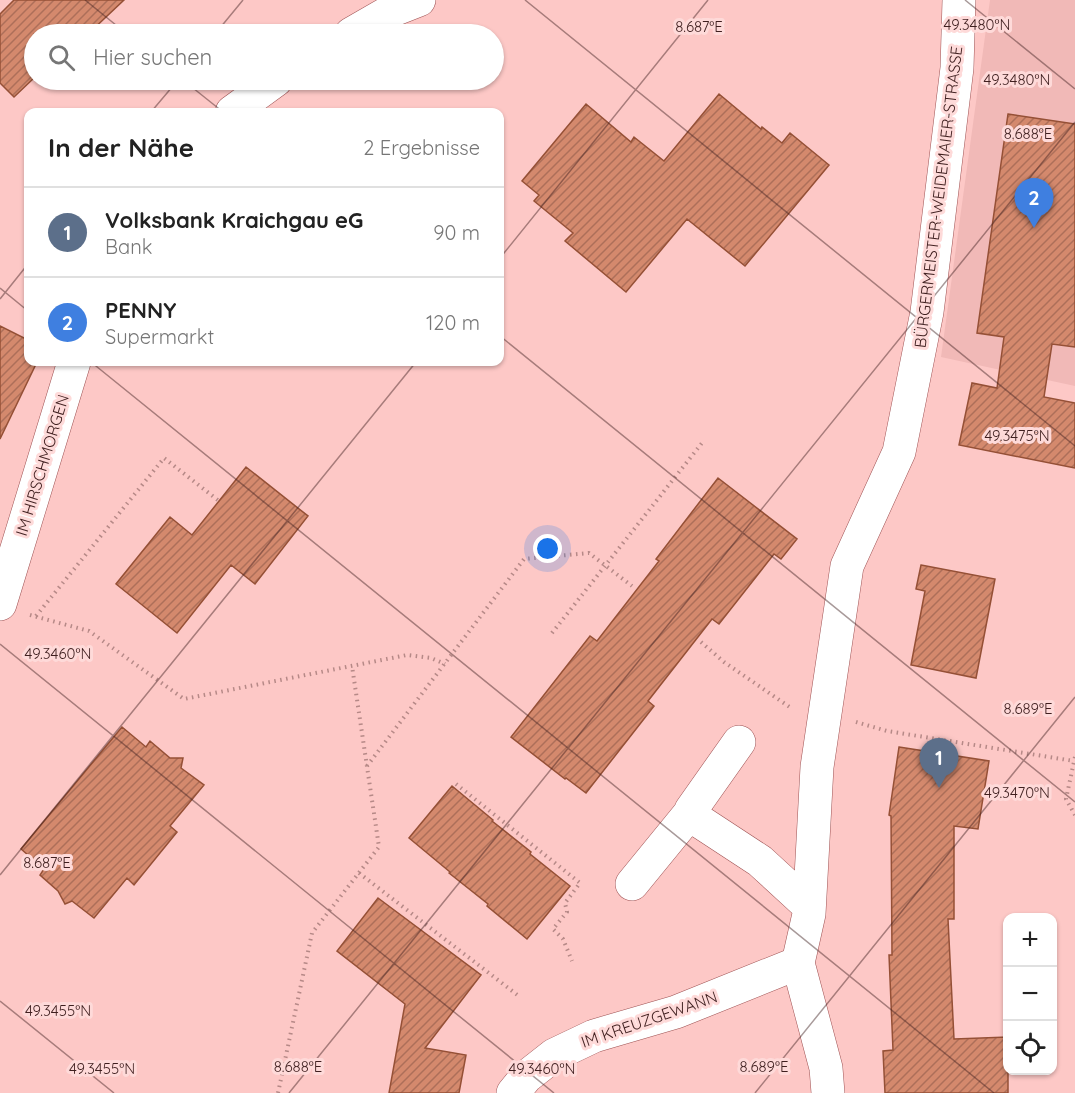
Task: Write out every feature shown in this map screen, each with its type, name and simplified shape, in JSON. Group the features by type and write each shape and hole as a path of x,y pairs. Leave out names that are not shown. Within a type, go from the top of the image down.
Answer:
{"street":[{"path":"368,24 391,11 419,0"},
{"name":"BÜRGERMEISTER-WEIDEMAIER-STRASSE","path":"828,1093 825,1068 798,963 809,914 817,767 847,567 899,452 927,312 957,68 959,0"},
{"path":"238,108 262,90"},
{"name":"IM HIRSCHMORGEN","path":"13,609 73,366"},
{"path":"632,884 690,813 739,742"},
{"path":"690,813 760,861 809,906"},
{"name":"IM KREUZGEWANN","path":"513,1093 526,1077 554,1055 594,1036 676,1012 798,963"}],"path":[{"path":"552,633 702,442"},
{"path":"36,616 164,458 219,501"},
{"path":"367,766 524,559 589,554 632,586"},
{"path":"13,609 89,631 184,699 406,655 431,658 445,664"},
{"path":"701,642 724,662 797,713 814,720 825,714 887,731 1075,759 1066,799 1075,814"},
{"path":"278,1093 312,933 379,848 352,666"},
{"path":"456,784 580,883 565,903 567,912 553,929 563,939 572,961"},
{"path":"359,873 520,997"}],"shaded area":[{"path":"990,0 1075,0 1075,386 941,357"}],"building":[{"path":"14,0 124,0 99,24 24,24 24,88 14,97 0,83 0,14"},
{"path":"719,94 761,129 762,127 782,143 790,133 829,165 745,266 687,219 626,292 565,241 573,233 534,201 539,195 522,181 586,104 631,142 634,137 664,161"},
{"path":"1008,114 1075,124 1075,347 1052,344 1044,397 1075,403 1075,468 959,445 972,383 997,388 1004,337 977,333"},
{"path":"0,326 24,338 24,366 35,366 0,439"},
{"path":"246,467 308,516 255,584 231,565 177,633 116,584 170,517 192,535"},
{"path":"718,478 797,539 781,559 774,554 719,624 712,619 648,701 654,706 586,793 511,737 590,636 597,641 659,561 656,559"},
{"path":"921,565 995,579 976,678 911,665 925,591 916,589"},
{"path":"122,727 146,747 150,741 170,758 183,758 181,768 204,785 170,826 177,832 134,885 127,878 94,918 72,901 65,904 58,891 40,875 44,869 21,849"},
{"path":"899,747 989,761 978,829 954,826 954,919 948,919 954,1039 1003,1037 1003,1075 1008,1075 1008,1093 885,1093 883,1051 893,1050 889,955 892,955 891,816 889,815"},
{"path":"452,786 570,886 527,939 409,838"},
{"path":"378,898 481,975 425,1048 466,1055 459,1093 389,1093 405,1004 337,951"}],"place":[{"name":"PENNY","path":"1034,228"},
{"name":"Volksbank Kraichgau eG","path":"939,788"}]}
